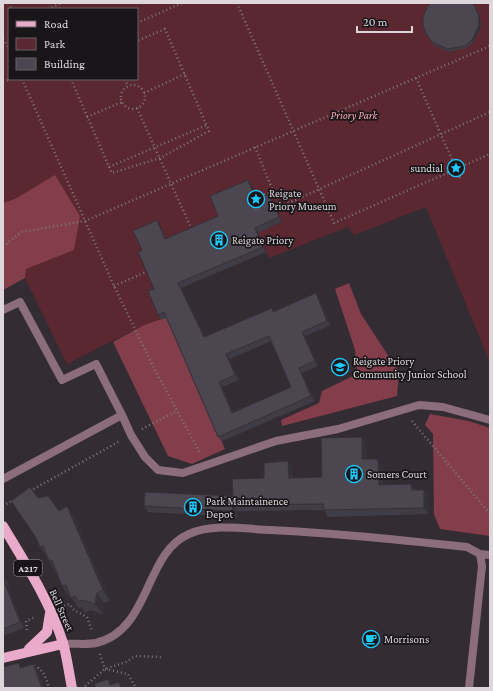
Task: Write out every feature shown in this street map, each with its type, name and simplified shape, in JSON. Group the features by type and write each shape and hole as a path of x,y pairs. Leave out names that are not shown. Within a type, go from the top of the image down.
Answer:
{"main road":[{"name":"Bell Street","path":"3,526 32,574 50,611 63,644 72,688"},
{"path":"27,651 47,632 50,611"},
{"path":"3,658 27,651 63,644"}],"lane":[{"path":"3,310 20,302 62,380 96,364 131,435 145,456 158,470 183,473 276,441 338,429 419,405 443,407 490,420"},
{"path":"3,479 122,415"},
{"path":"63,644 96,643 111,638 128,625 166,554 175,543 190,534 206,529 230,528 341,533 467,547 480,554 490,555"},
{"path":"469,688 482,566 480,554"}],"path":[{"path":"50,8 62,3"},
{"path":"138,23 182,3"},
{"path":"237,3 334,223 490,154"},
{"path":"71,80 112,173 160,158 210,131 165,29 138,41"},
{"path":"3,247 21,232 85,221 490,46"},
{"path":"144,93 186,74"},
{"path":"416,78 461,180"},
{"path":"22,80 114,286 154,368 206,466"},
{"path":"125,80 128,86"},
{"path":"128,86 138,86 144,93 144,102 137,108 127,108 122,102 121,95 128,86"},
{"path":"87,117 122,102"},
{"path":"137,108 193,233"},
{"path":"255,147 273,191 282,206 490,112"},
{"path":"109,167 207,125"},
{"path":"257,198 273,191"},
{"path":"114,286 148,271"},
{"path":"401,410 423,433 490,514"},
{"path":"23,495 177,411"},
{"path":"3,506 16,499"},
{"path":"96,643 105,669"},
{"path":"81,688 87,686 105,669 126,662 135,656 161,657"},
{"path":"105,669 128,674 136,688"}],"green space":[{"name":"Priory Park","path":"3,3 490,3 490,363 426,207 354,235 348,227 269,258 258,233 282,222 222,220 159,278 151,296 161,320 144,325 67,364 25,278 3,290"}],"shaded area":[{"path":"55,175 80,216 74,250 26,269 25,278 3,290 3,203 15,199"},
{"path":"349,283 361,314 399,372 397,396 282,426 281,420 319,403 322,391 357,374 355,350 335,289"},
{"path":"168,317 225,449 192,464 168,456 113,342 144,325"},
{"path":"430,414 469,421 490,428 490,536 440,529 434,514 433,434 425,425"}],"building":[{"path":"431,3 472,3 479,16 479,25 472,40 465,46 448,49 432,42 423,26 423,17 427,7"},
{"path":"248,180 256,199 269,194 279,217 255,228 263,247 178,283 204,337 272,308 273,312 316,293 327,321 302,332 315,361 299,368 311,396 218,437 164,312 158,315 148,291 154,289 138,252 142,250 133,231 157,220 165,239 218,216 210,196","holes":["269,336 291,387 232,413 219,382 235,375 226,354"]},
{"name":"Somers Court","path":"362,437 362,459 378,459 379,485 411,484 412,490 424,490 424,508 324,510 323,504 233,505 232,511 144,506 145,492 233,496 232,479 264,478 264,463 288,461 289,478 322,477 321,438"},
{"path":"30,487 38,498 48,496 59,511 67,506 103,590 97,593 95,604 83,600 78,602 75,596 71,598 66,585 62,586 52,560 49,561 43,546 40,547 35,536 11,501"},
{"path":"3,575 20,622 3,629"},
{"path":"19,663 20,668 33,664 42,688 3,688 3,667"},
{"path":"108,679 110,685 119,682 121,688 96,688 94,684"}],"place":[{"name":"sundial","path":"456,168"},
{"name":"Reigate Priory Museum","path":"256,199"},
{"name":"Reigate Priory","path":"219,240"},
{"name":"Reigate Priory Community Junior School","path":"340,367"},
{"name":"Somers Court","path":"354,474"},
{"name":"Park Maintainence Depot","path":"193,507"},
{"name":"Morrisons","path":"371,639"}]}
